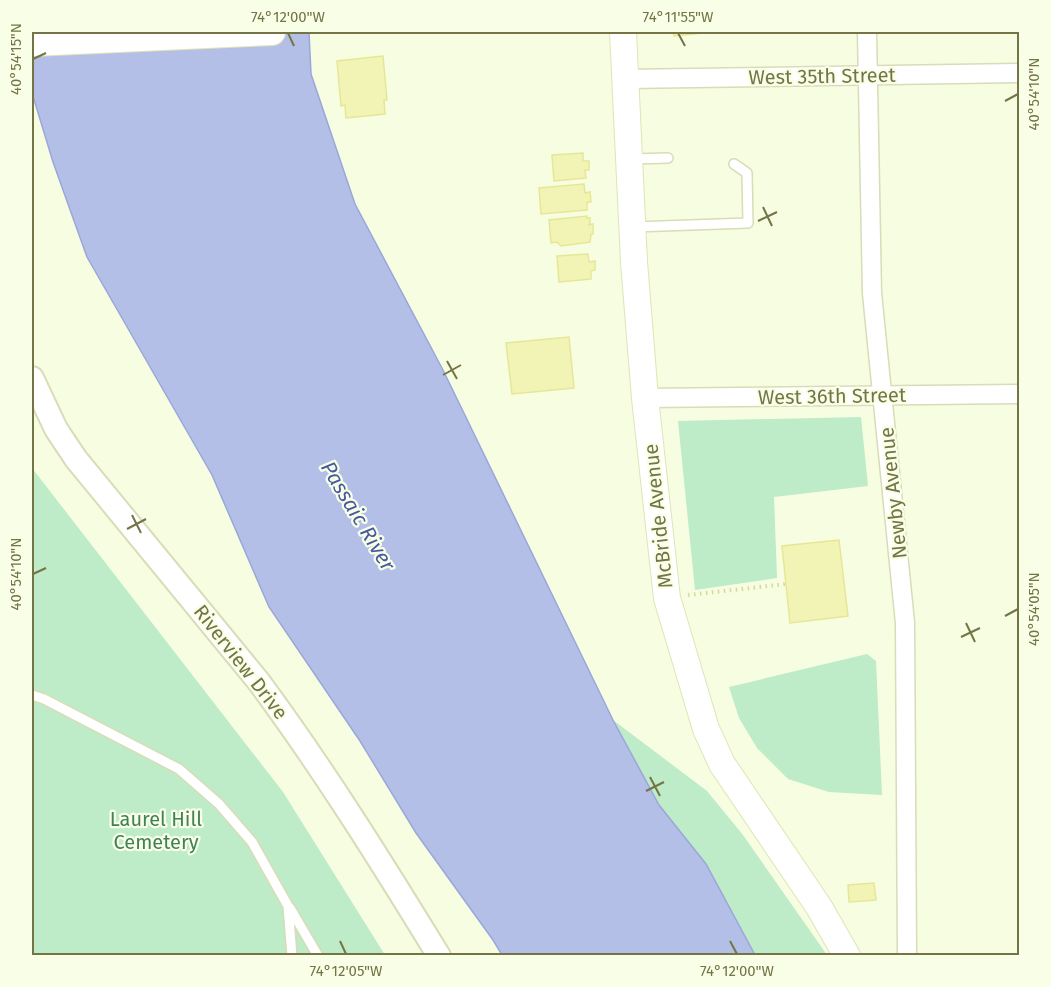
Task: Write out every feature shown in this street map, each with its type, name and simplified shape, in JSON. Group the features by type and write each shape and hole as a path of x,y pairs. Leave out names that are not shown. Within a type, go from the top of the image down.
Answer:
{"main road":[{"path":"32,43 272,32"},
{"name":"McBride Avenue","path":"623,32 628,159 645,398 667,598 706,729 722,764 819,907 847,956"}],"street":[{"name":"Newby Avenue","path":"867,32 872,293 905,623 907,956"},
{"name":"West 35th Street","path":"625,79 1020,73"},
{"name":"Riverview Drive","path":"32,378 56,429 76,459 260,682 287,720 348,810 439,956"},
{"name":"West 36th Street","path":"645,398 1020,394"}],"lane":[{"path":"628,159 668,158"},
{"path":"633,227 748,223 747,173 734,164"},
{"path":"32,695 178,768 219,804 252,842 318,956"},
{"path":"288,906 292,956"}],"path":[{"path":"667,598 786,584"}],"green space":[{"path":"861,417 868,486 774,497 777,578 695,590 678,421"},
{"name":"Laurel Hill Cemetery","path":"32,468 283,792 385,955 32,955"},
{"path":"867,654 876,661 882,795 829,792 788,779 757,748 739,718 729,687"},
{"path":"613,720 707,791 743,835 827,955 755,955 706,864 659,805"}],"water":[{"name":"Passaic River","path":"32,32 309,32 311,74 355,204 443,370 613,720 659,805 706,864 755,955 502,955 416,833 360,741 269,607 212,475 87,257 53,162 32,93"}],"building":[{"path":"673,32 702,32 702,33 674,36"},
{"path":"383,56 387,100 384,100 385,114 346,118 345,105 341,106 337,61"},
{"path":"583,153 583,161 589,161 589,170 585,170 586,178 554,181 552,155"},
{"path":"584,184 585,193 590,192 591,202 587,202 587,210 541,214 539,188"},
{"path":"587,216 590,218 588,225 593,224 590,242 561,246 557,242 551,243 549,220"},
{"path":"588,254 589,262 595,261 595,270 591,271 591,279 559,282 557,256"},
{"path":"569,337 574,388 512,394 506,343"},
{"path":"839,540 848,616 790,623 782,546"},
{"path":"874,883 876,900 849,902 848,885"}]}
